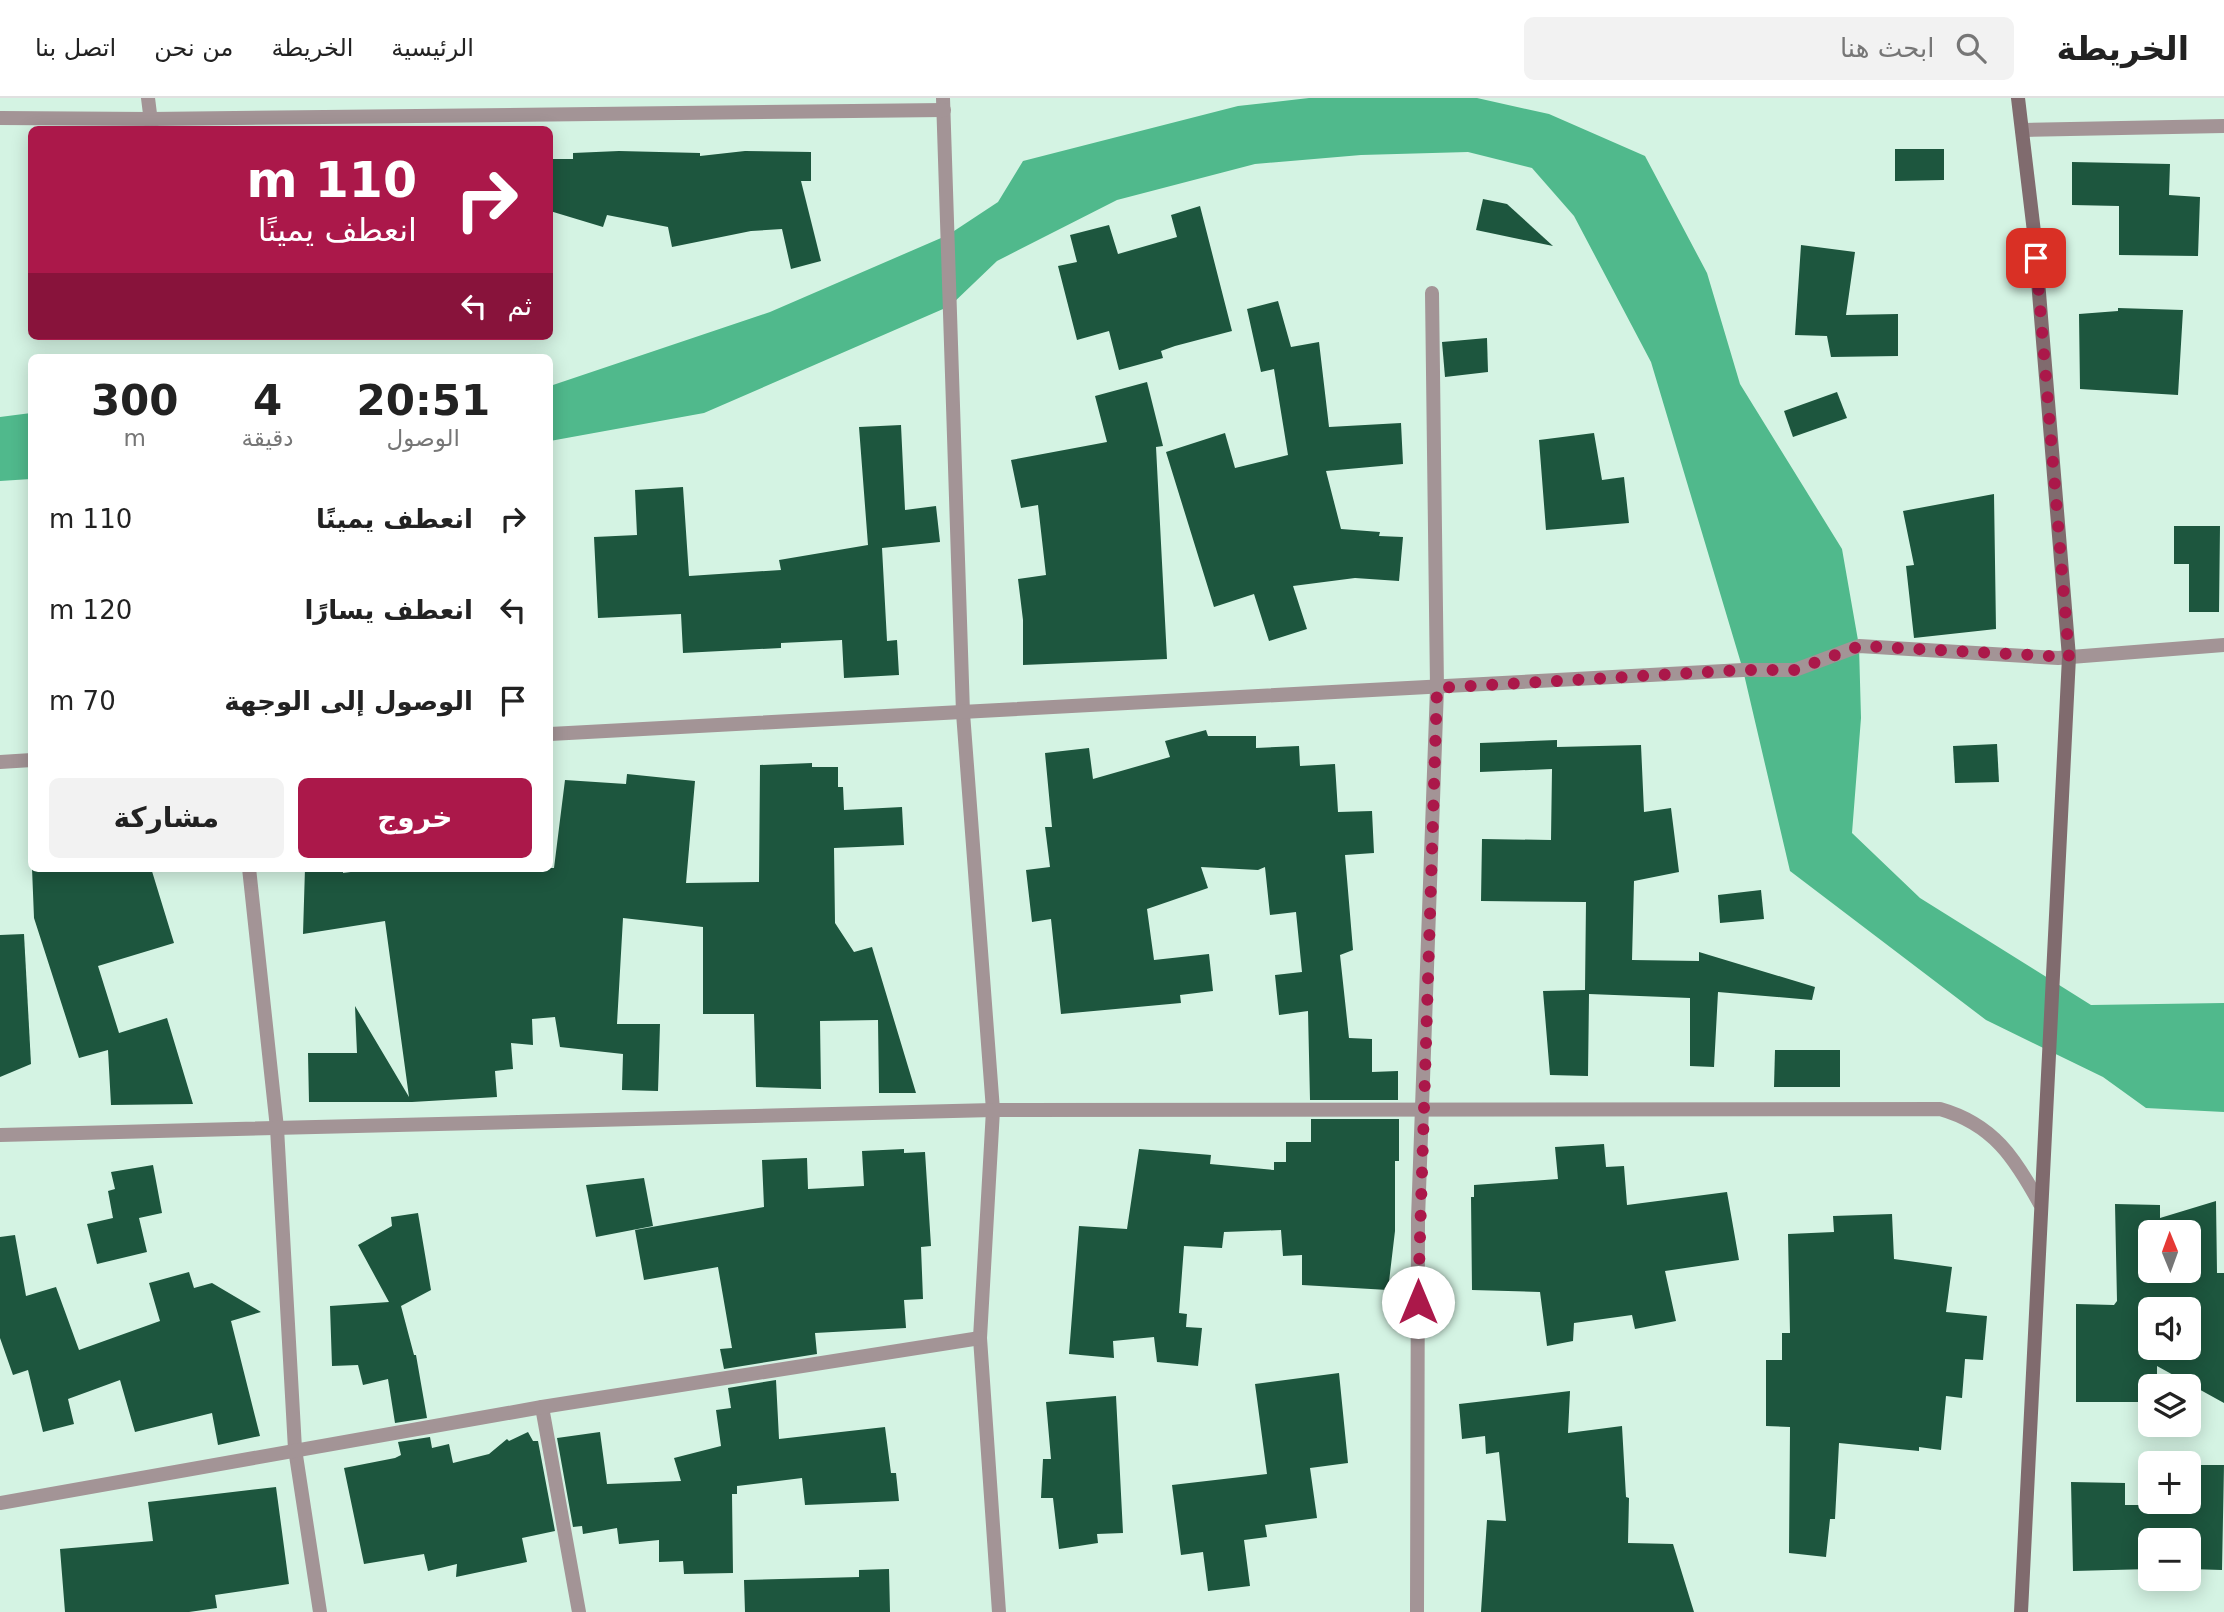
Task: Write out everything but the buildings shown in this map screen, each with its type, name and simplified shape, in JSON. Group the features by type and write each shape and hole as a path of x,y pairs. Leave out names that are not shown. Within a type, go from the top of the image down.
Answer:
{"street":[{"path":"148,98 151,124"},
{"path":"2018,98 2055,466 2069,657 2021,1612"},
{"path":"0,118 151,124 944,104 963,713 993,1110 979,1338 999,1612"},
{"path":"2022,130 2224,126"},
{"path":"1417,1612 1418,1219 1437,688 1432,293"},
{"path":"553,734 1743,670 1795,670 1860,646 2069,657 2224,645"},
{"path":"0,762 28,760"},
{"path":"249,872 277,1128 295,1449 320,1612"},
{"path":"0,1135 993,1110 1940,1109 1977,1123 1987,1132 2016,1160 2040,1204"},
{"path":"0,1503 542,1407 979,1338"},
{"path":"542,1407 579,1612"}],"shaded area":[{"path":"1309,98 1477,98 1549,114 1645,156 1707,273 1740,384 1842,549 1859,646 1861,718 1852,833 1920,898 2091,1005 2224,1003 2224,1112 2146,1108 2103,1077 1986,1020 1790,871 1743,670 1651,362 1574,216 1532,168 1468,152 1361,155 1255,164 1117,200 997,261 950,306 704,413 553,440 553,385 770,312 948,235 998,202 1023,161 1238,106"},
{"path":"28,413 28,479 0,481 0,417"}],"route":[{"path":"1418,1302 1418,1219 1437,688 1743,670 1795,670 1860,646 2069,657 2036,258"}]}
